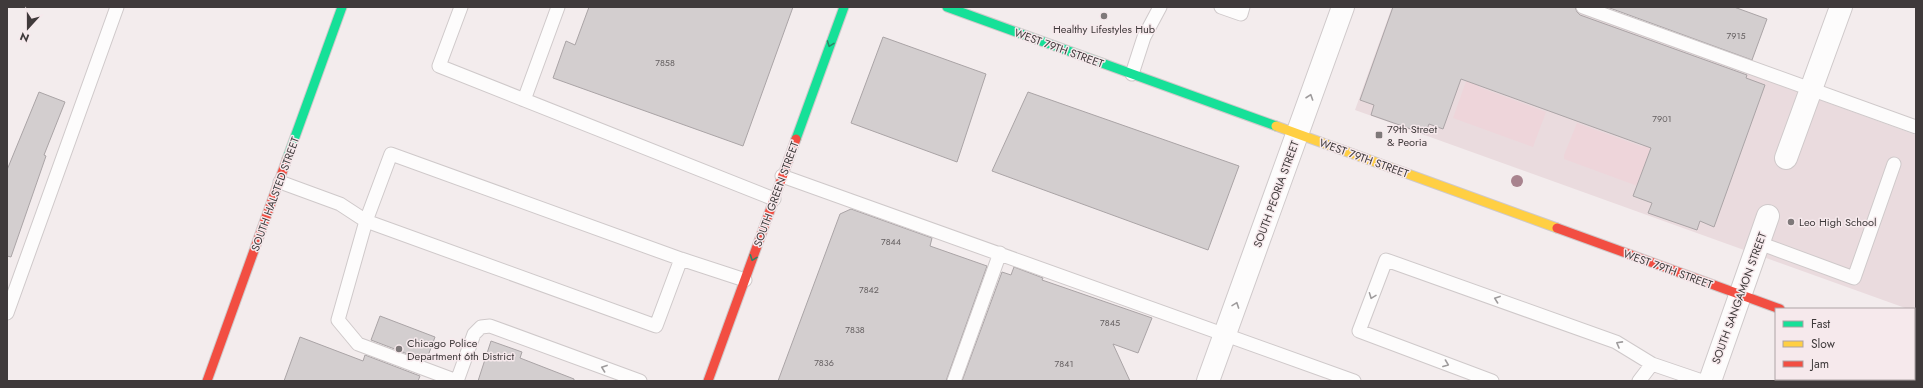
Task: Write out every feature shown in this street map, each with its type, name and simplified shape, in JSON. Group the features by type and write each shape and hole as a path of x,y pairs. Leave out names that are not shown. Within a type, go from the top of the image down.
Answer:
{"main road":[{"name":"SOUTH HALSTED STREET","path":"207,381 342,7"},
{"name":"SOUTH GREEN STREET","path":"708,381 844,7"},
{"name":"WEST 79TH STREET","path":"947,7 1777,308"}],"street":[{"name":"SOUTH PEORIA STREET","path":"1208,381 1343,7"},
{"path":"1786,158 1841,7"},
{"name":"SOUTH SANGAMON STREET","path":"1710,381 1768,216"}],"lane":[{"path":"7,313 118,7"},
{"path":"461,7 439,66 774,199"},
{"path":"524,100 558,7"},
{"path":"1132,74 1144,37 1160,7"},
{"path":"1221,7 1240,14 1243,7"},
{"path":"1588,8 1916,126"},
{"path":"640,381 490,326 481,327 474,334 457,381 358,344 338,320 366,221 391,154 681,259 745,280"},
{"path":"1759,243 1854,278 1894,164"},
{"path":"782,176 1354,381"},
{"path":"280,182 340,204 366,221 656,326 681,259"},
{"path":"954,381 1000,253"},
{"path":"1492,381 1359,331 1386,260 1616,342 1652,364 1702,381"},
{"path":"1639,381 1652,364"}],"shaded area":[{"name":"Leo High School","path":"1392,7 1567,7 1916,135 1916,312 1915,308 1905,308 1355,110"},
{"path":"1470,70 1483,75 1479,87 1546,112 1533,147 1453,118"},
{"path":"1577,123 1643,147 1648,134 1662,139 1643,188 1564,159 1564,155"}],"building":[{"path":"589,7 793,7 743,146 553,78 566,41 575,45"},
{"path":"1393,7 1575,7 1580,15 1747,75 1746,78 1765,85 1714,227 1700,221 1697,230 1648,213 1652,203 1633,196 1651,148 1461,79 1443,129 1429,124 1425,134 1371,115 1374,105 1360,100"},
{"path":"1607,7 1734,7 1767,19 1752,60"},
{"path":"883,37 986,74 957,162 851,123"},
{"path":"39,92 65,102 44,155 46,156 11,257 7,256 7,170"},
{"path":"1028,92 1239,166 1208,250 992,171"},
{"path":"851,209 932,238 930,246 987,266 946,381 778,381 840,214"},
{"path":"1014,267 1043,278 1042,280 1152,318 1138,353 1113,344 1130,381 962,381 1002,272 1011,275"},
{"path":"380,316 435,337 426,361 371,340"},
{"path":"300,337 363,361 365,355 420,376 418,381 284,381"},
{"path":"491,341 522,352 520,358 574,379 574,381 478,381"}],"traffic: fast":[{"path":"287,159 342,7"},
{"path":"796,139 844,7"},
{"path":"947,7 1276,126"}],"traffic: slow":[{"path":"1276,126 1557,228"}],"traffic: jam":[{"path":"708,381 796,139"},
{"path":"207,381 287,159"},
{"path":"1557,228 1777,308"}],"place":[{"name":"Healthy Lifestyles Hub","path":"1104,16"},
{"name":"79th Street & Peoria","path":"1379,135"},
{"name":"Leo High School","path":"1791,222"},
{"name":"Chicago Police Department 6th District","path":"399,349"}]}
